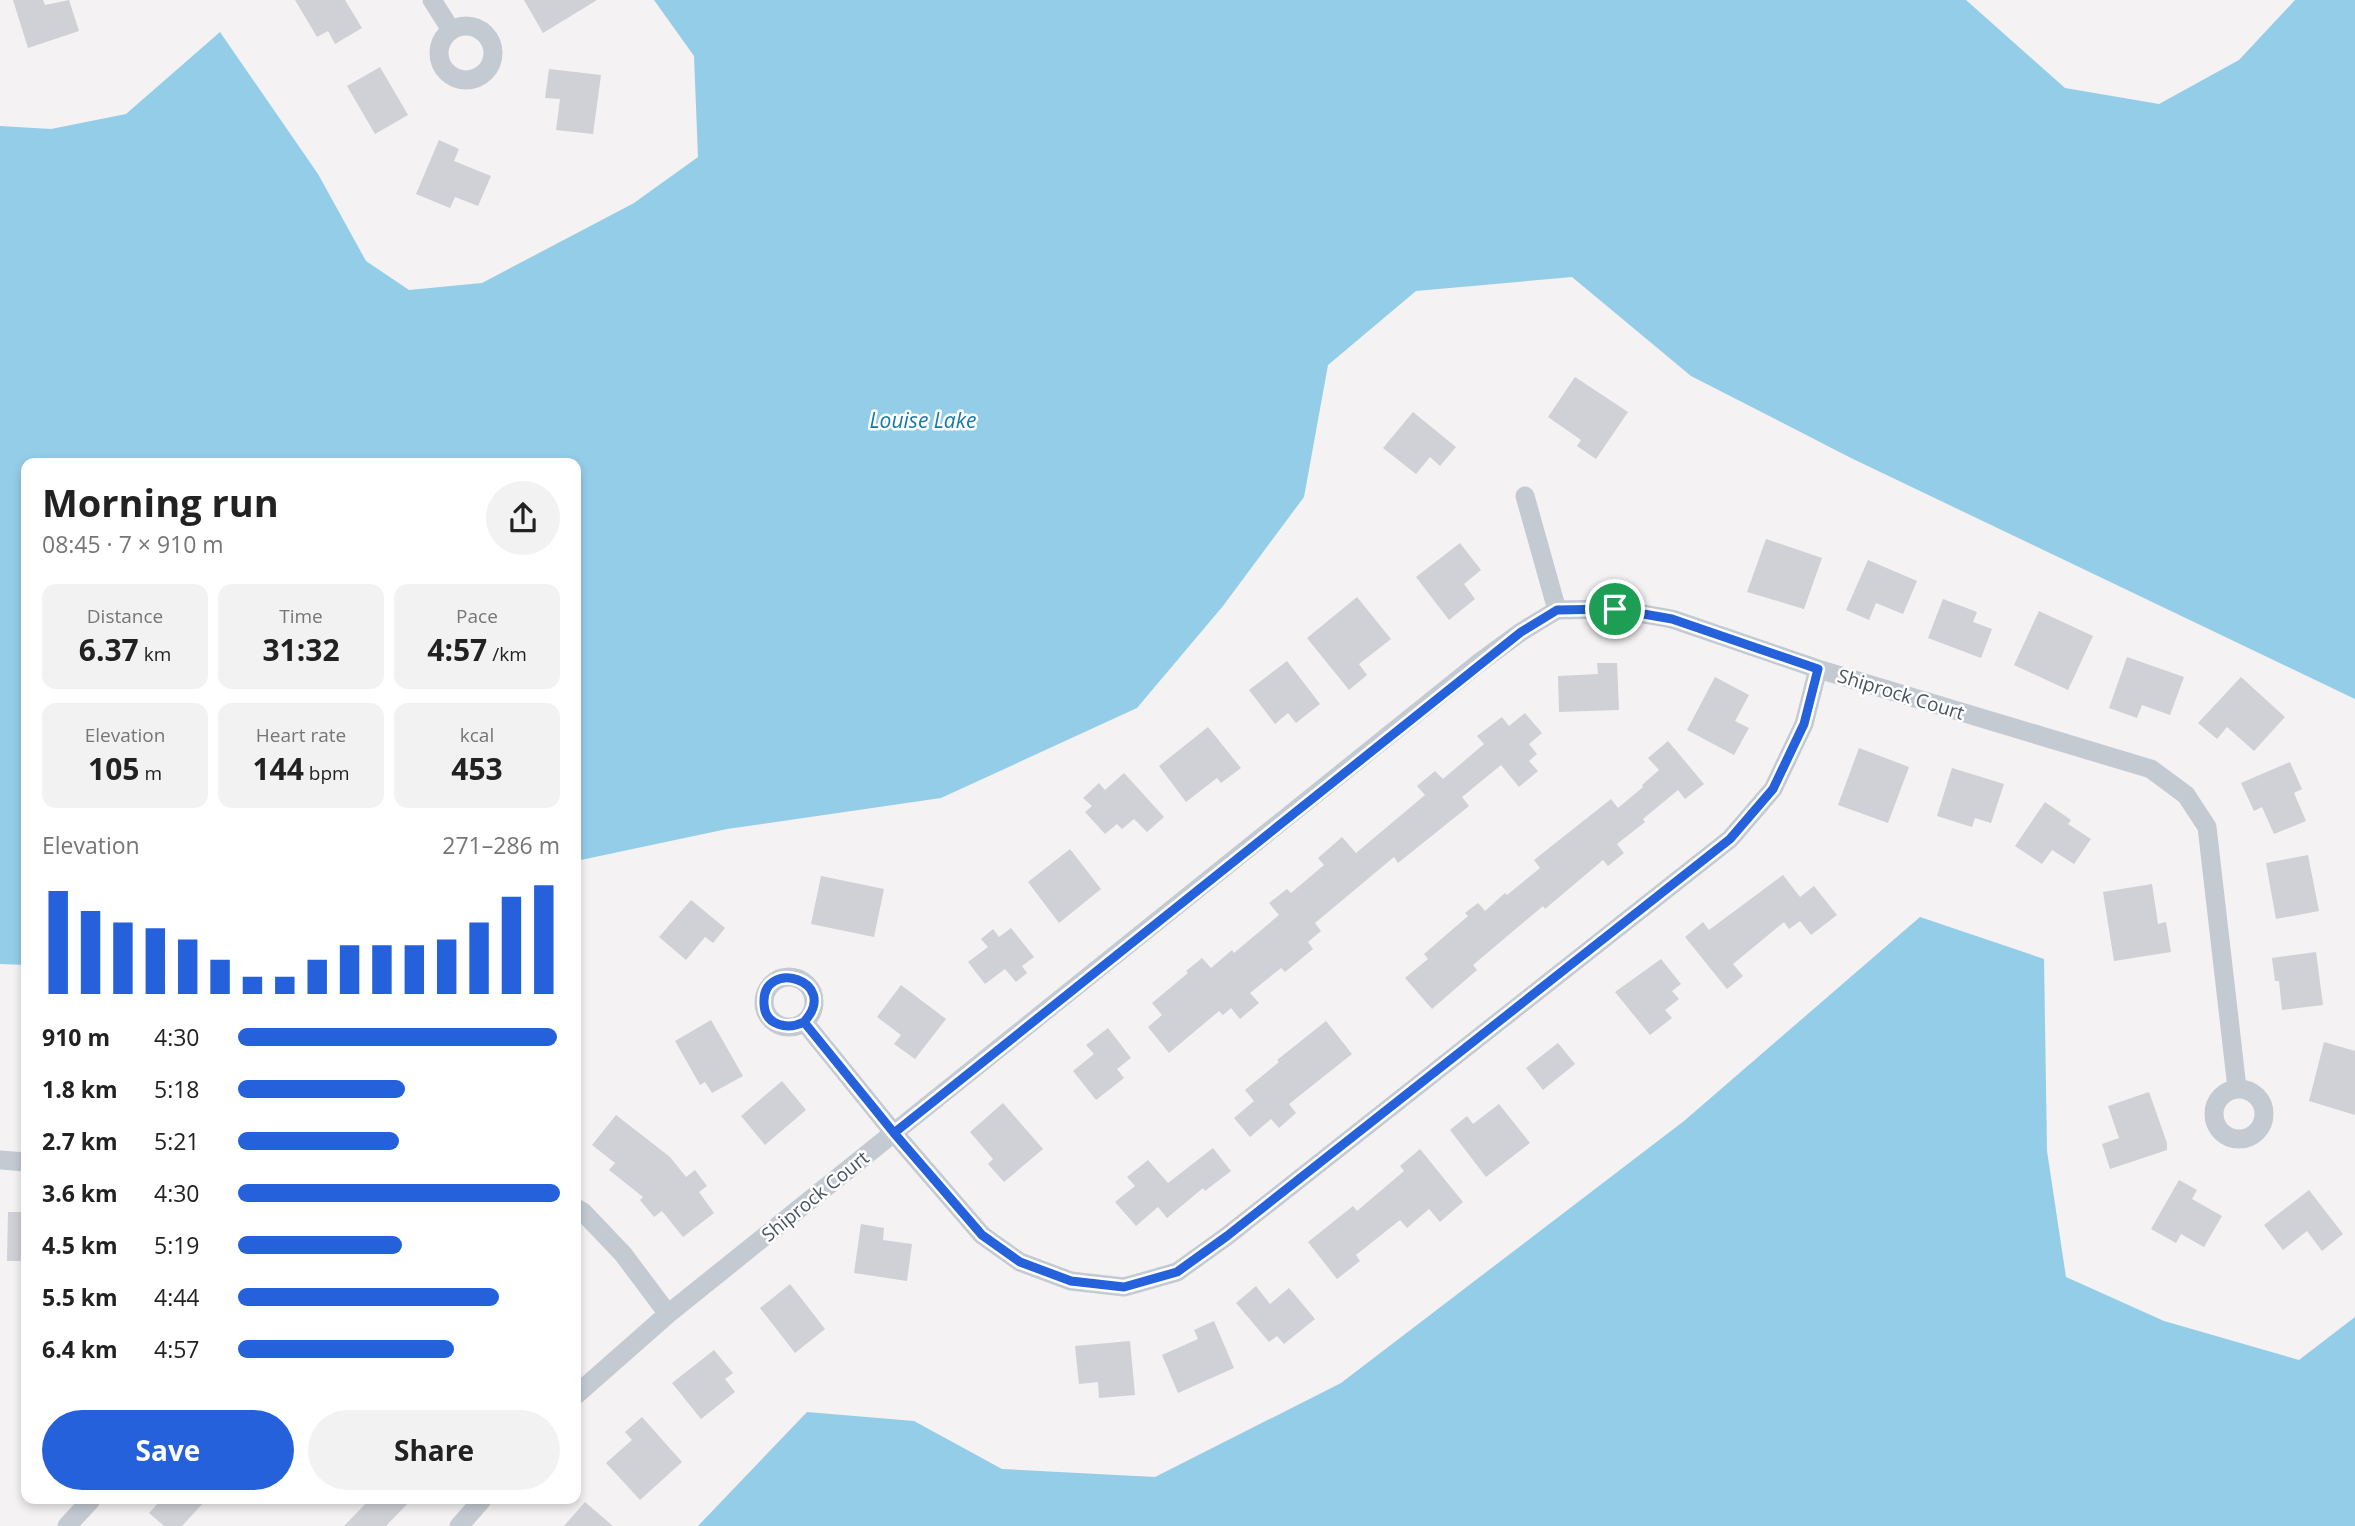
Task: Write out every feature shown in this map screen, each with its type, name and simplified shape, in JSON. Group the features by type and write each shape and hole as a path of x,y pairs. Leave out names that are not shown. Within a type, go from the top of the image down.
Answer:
{"street":[{"path":"432,0 451,30"},
{"path":"1525,496 1557,610"},
{"name":"Shiprock Court","path":"581,1391 668,1314 1480,662 1557,610 1615,609 1672,619 1818,669 2151,769 2186,795 2207,827 2237,1088"},
{"path":"804,1022 894,1133 982,1235 1020,1262 1071,1281 1124,1287 1177,1272 1227,1236 1730,839 1773,789 1804,724 1818,669"},
{"path":"0,1160 21,1162"},
{"path":"581,1211 622,1254 668,1314"},
{"path":"67,1526 87,1504"},
{"path":"459,1526 478,1504"}],"water":[{"name":"Louise Lake","path":"654,0 1966,0 2065,88 2159,104 2239,60 2295,0 2355,0 2355,699 1851,458 1691,376 1572,277 1416,291 1328,365 1304,497 1223,606 1137,708 941,798 727,829 581,860 581,458 21,458 21,965 0,964 0,126 51,129 126,114 220,32 318,174 366,261 409,290 482,283 634,203 698,157 694,56"},
{"path":"1920,917 2044,959 2047,1151 2066,1277 2164,1321 2299,1360 2355,1317 2355,1526 698,1526 807,1412 914,1421 1002,1469 1155,1477 1341,1383 1684,1121"}],"building":[{"path":"13,0 43,0 45,5 69,0 79,31 28,48"},
{"path":"295,0 345,0 362,28 335,44 328,31 317,37"},
{"path":"524,0 597,0 543,33"},
{"path":"380,67 408,115 375,134 347,86"},
{"path":"549,69 601,75 593,134 556,130 560,99 545,98"},
{"path":"439,140 459,149 454,161 491,176 478,206 455,197 450,208 416,194"},
{"path":"1575,377 1628,412 1596,459 1577,446 1581,440 1548,417"},
{"path":"1413,412 1456,447 1440,466 1430,457 1416,474 1383,448"},
{"path":"1766,539 1822,558 1804,609 1747,592"},
{"path":"1460,543 1481,570 1464,584 1475,599 1449,620 1416,577"},
{"path":"1868,560 1917,581 1903,614 1876,603 1869,620 1846,610"},
{"path":"1357,597 1391,639 1359,664 1367,675 1349,690 1307,638"},
{"path":"1943,599 1977,612 1973,622 1992,629 1981,658 1928,638"},
{"path":"2039,611 2093,636 2068,690 2014,665"},
{"path":"2127,657 2184,677 2170,715 2142,705 2137,718 2109,708"},
{"path":"1287,661 1320,704 1296,723 1288,713 1275,724 1249,690"},
{"path":"1597,663 1617,663 1619,710 1559,712 1558,676 1598,674"},
{"path":"1715,677 1749,695 1735,721 1749,728 1734,755 1687,730"},
{"path":"2241,677 2285,717 2254,751 2227,727 2217,739 2198,723"},
{"path":"1525,713 1542,733 1529,744 1537,754 1529,761 1538,771 1519,787 1501,765 1462,797 1469,806 1398,863 1394,857 1315,923 1321,931 1308,942 1313,949 1285,972 1281,968 1250,993 1259,1003 1240,1019 1231,1008 1223,1015 1219,1011 1169,1053 1148,1027 1162,1015 1152,1003 1202,958 1211,968 1232,950 1234,953 1279,915 1269,903 1287,889 1291,893 1324,865 1318,858 1342,837 1356,853 1425,795 1417,786 1435,771 1443,779 1484,744 1477,736 1502,717 1509,726"},
{"path":"1208,727 1241,768 1221,783 1217,778 1186,802 1159,766"},
{"path":"1668,741 1704,784 1685,799 1678,790 1617,844 1624,853 1608,866 1603,860 1545,909 1543,906 1473,965 1477,970 1432,1009 1405,978 1428,959 1424,954 1468,916 1465,913 1478,903 1485,911 1540,868 1534,860 1611,799 1618,808 1643,787 1659,770 1648,758"},
{"path":"1859,748 1909,767 1888,823 1838,805"},
{"path":"2290,762 2302,789 2294,793 2306,821 2274,834 2262,807 2254,811 2241,783"},
{"path":"1952,768 2004,784 1991,823 1975,818 1972,827 1937,816"},
{"path":"1124,773 1164,817 1147,832 1134,819 1122,829 1117,824 1105,834 1085,812 1092,806 1083,798 1099,783 1105,790"},
{"path":"2045,802 2071,820 2068,824 2091,839 2074,864 2052,850 2042,864 2015,846"},
{"path":"1070,849 1101,889 1059,923 1028,882"},
{"path":"2308,855 2319,911 2276,919 2266,863"},
{"path":"1783,875 1800,897 1814,886 1837,915 1811,935 1800,921 1789,929 1784,922 1733,964 1743,976 1727,989 1685,937 1703,922 1709,930"},
{"path":"821,876 884,889 874,937 811,924"},
{"path":"2152,884 2158,924 2166,922 2171,952 2114,961 2103,892"},
{"path":"691,900 725,928 713,943 705,937 686,960 659,937"},
{"path":"1011,928 1034,957 1022,966 1027,973 1016,982 1005,969 985,984 968,962 988,947 981,939 993,929 999,937"},
{"path":"2316,952 2323,1005 2282,1010 2279,981 2275,981 2272,958"},
{"path":"1661,959 1681,984 1672,991 1679,999 1665,1010 1672,1018 1650,1035 1615,992"},
{"path":"901,985 946,1019 915,1059 894,1044 901,1035 877,1017"},
{"path":"711,1020 743,1076 712,1093 705,1082 700,1085 675,1041"},
{"path":"1326,1021 1352,1054 1289,1104 1296,1113 1279,1128 1271,1119 1250,1137 1234,1118 1254,1101 1245,1090"},
{"path":"1108,1028 1131,1058 1117,1069 1124,1078 1096,1100 1073,1071 1094,1054 1086,1045"},
{"path":"2324,1042 2355,1051 2355,1115 2309,1101"},
{"path":"1558,1043 1575,1064 1543,1090 1526,1068"},
{"path":"782,1081 806,1110 765,1145 741,1116"},
{"path":"2149,1092 2167,1150 2110,1169 2102,1144 2119,1138 2108,1106"},
{"path":"1003,1103 1043,1149 1004,1182 988,1164 993,1159 970,1132"},
{"path":"1499,1104 1530,1143 1486,1177 1450,1130 1467,1116 1473,1124"},
{"path":"616,1115 670,1157 686,1177 695,1170 707,1186 699,1192 714,1213 683,1237 662,1211 654,1217 640,1200 643,1197 609,1170 615,1163 592,1145"},
{"path":"1213,1148 1231,1171 1205,1191 1203,1188 1167,1218 1158,1207 1136,1226 1115,1202 1135,1186 1127,1177 1148,1160 1168,1183"},
{"path":"1420,1149 1463,1202 1440,1222 1429,1209 1407,1228 1400,1220 1356,1255 1360,1261 1337,1279 1308,1242 1353,1206 1357,1211 1404,1171 1400,1166"},
{"path":"2179,1180 2197,1190 2192,1199 2222,1216 2204,1247 2181,1234 2176,1243 2151,1229"},
{"path":"2309,1190 2343,1234 2322,1251 2307,1231 2283,1250 2264,1225"},
{"path":"8,1212 21,1212 21,1261 7,1261"},
{"path":"861,1224 884,1228 883,1240 912,1244 907,1281 854,1273"},
{"path":"790,1284 825,1329 795,1353 760,1308"},
{"path":"1256,1286 1270,1304 1289,1288 1315,1319 1284,1344 1277,1336 1269,1342 1236,1303"},
{"path":"1214,1321 1234,1368 1178,1393 1162,1355 1198,1339 1194,1330"},
{"path":"1130,1341 1135,1395 1099,1398 1098,1382 1079,1384 1075,1346"},
{"path":"714,1350 733,1373 725,1379 735,1392 701,1419 672,1383"},
{"path":"642,1417 682,1462 640,1500 606,1463 632,1440 625,1432"},
{"path":"585,1502 613,1526 564,1526"},
{"path":"157,1504 202,1504 182,1526 164,1526 149,1513"},
{"path":"365,1504 407,1504 386,1526 344,1526"}],"route":[{"path":"1615,609 1557,610 1521,632 1480,662 894,1133 804,1022 814,1005 809,986 792,976 773,982 766,990 764,1009 776,1024 786,1027 804,1022 849,1078 894,1133 982,1235 1020,1262 1071,1281 1124,1287 1177,1272 1227,1236 1730,839 1773,789 1804,724 1818,669 1672,619 1615,609"}]}
